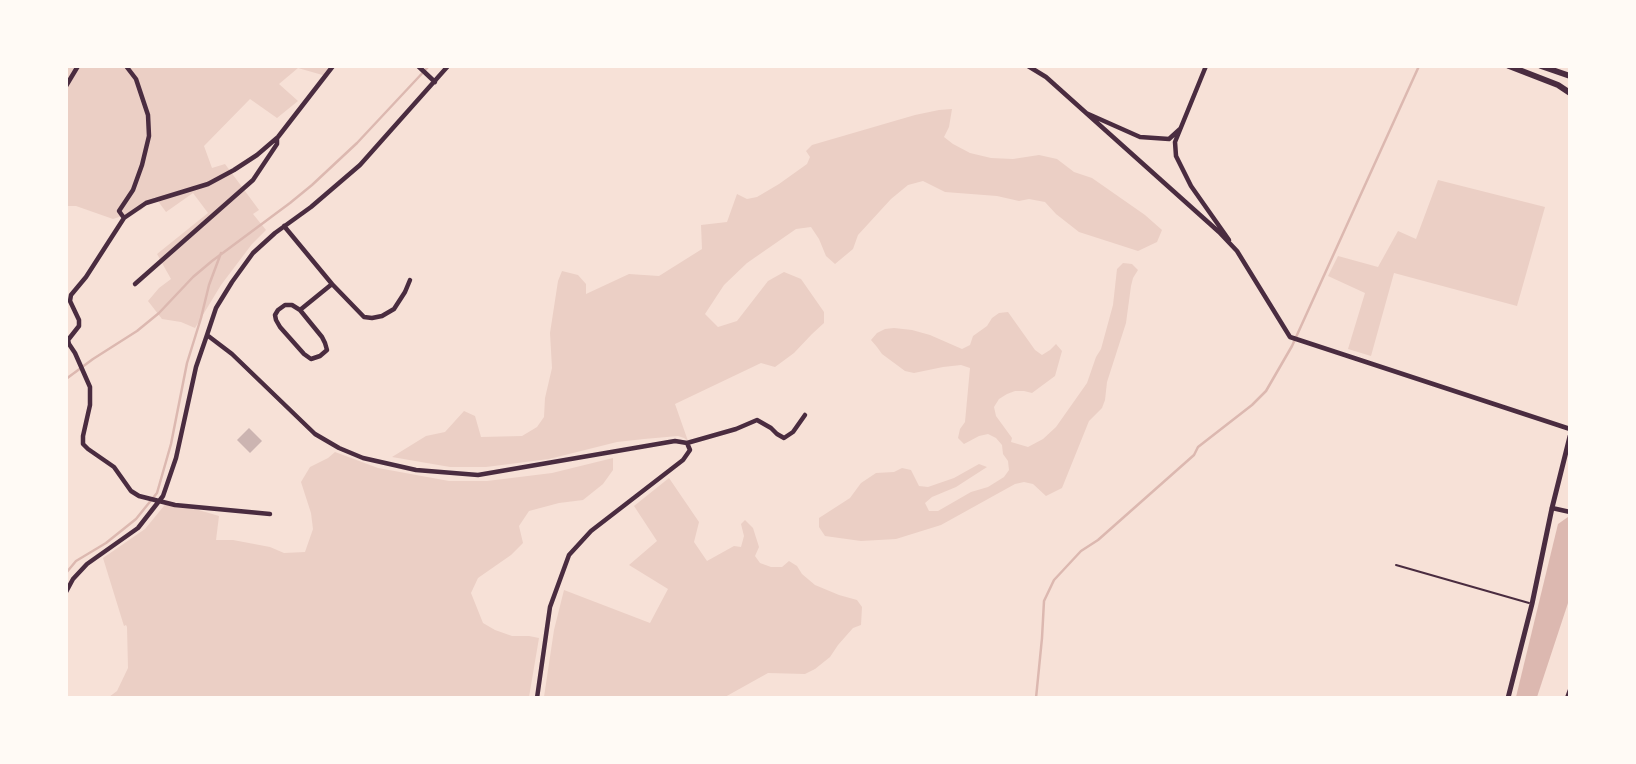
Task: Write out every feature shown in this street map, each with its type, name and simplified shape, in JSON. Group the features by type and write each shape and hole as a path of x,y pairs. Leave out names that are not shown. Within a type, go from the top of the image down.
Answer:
{"main road":[{"path":"1509,66 1558,85 1570,93"},
{"path":"1541,66 1570,76"}],"street":[{"path":"66,86 78,66"},
{"path":"124,218 119,211 133,190 149,136 148,115 136,79 126,66"},
{"path":"270,514 160,502 139,496 131,491 114,467 83,444 91,397 90,387 75,352 68,344 79,326 79,320 68,301 124,218 146,203 208,184 257,155 278,138 333,66"},
{"path":"418,66 435,82"},
{"path":"66,592 73,579 88,564 138,528 160,502 176,458 196,367 206,335 216,308 239,273 253,254 284,226 360,165 448,66"},
{"path":"1028,66 1046,77 1237,251"},
{"path":"1206,66 1175,142 1176,156 1183,173 1237,251 1290,337 1570,429"},
{"path":"1082,111 1140,137 1169,139 1182,127"},
{"path":"135,284 253,180 277,144 278,138"},
{"path":"284,226 331,284 364,317 382,316 394,309 410,280"},
{"path":"300,310 331,284"},
{"path":"285,305 292,305 300,310 322,337 327,350 311,359 276,320 278,310 285,305"},
{"path":"206,335 232,354 315,434 363,458 416,470 478,475 675,441 687,443 737,429 757,420 784,438 793,432 805,415"},
{"path":"1508,698 1570,436"},
{"path":"537,698 550,607 569,555 591,531 683,460 690,450 687,443"},
{"path":"1552,508 1570,512"},
{"path":"1567,698 1570,690"}],"lane":[{"path":"1396,565 1532,604"}],"shaded area":[{"path":"67,67 335,67 326,76 298,68 279,84 298,101 277,118 250,99 204,146 212,168 225,164 259,210 253,214 266,230 221,285 195,328 181,322 162,319 148,301 171,279 157,254 208,213 193,193 166,212 155,197 141,210 113,219 76,206 67,206"},
{"path":"952,109 944,137 953,144 970,153 991,158 1013,159 1039,155 1057,159 1074,172 1092,178 1145,215 1162,230 1157,242 1138,251 1079,232 1045,202 945,192 923,181 908,185 891,199 858,235 853,249 835,264 826,256 811,227 796,229 747,263 724,285 705,314 718,327 737,321 768,281 784,272 801,279 824,312 824,323 794,353 775,367 761,363 675,404 688,441 678,436 617,442 549,459 486,467 450,467 392,457 426,436 445,432 464,411 475,416 481,437 522,436 537,427 544,417 552,368 550,333 562,271 578,275 586,284 586,294 629,274 659,276 702,249 701,225 727,222 737,194 747,199 757,197 779,184 807,164 810,157 806,151 812,145 915,115"},
{"path":"1438,180 1545,207 1517,306 1394,273 1371,356 1348,349 1365,293 1328,276 1338,256 1378,267 1398,231 1416,239"},
{"path":"1123,263 1132,264 1138,270 1131,286 1126,323 1107,382 1102,408 1089,421 1062,488 1046,496 1033,484 1015,484 941,525 896,539 861,541 825,536 819,527 819,518 850,498 861,483 876,473 894,472 902,468 911,470 919,486 928,487 954,478 979,464 987,467 925,503 929,511 938,511 971,492 988,487 1004,477 1009,470 1002,445 996,438 988,434 964,444 958,438 965,422 970,368 961,365 914,373 905,371 882,354 871,340 877,333 894,328 912,330 962,349 970,345 973,336 987,326 992,318 999,313 1008,312 1035,350 1042,355 1056,344 1062,351 1055,376 1032,393 1015,391 1007,394 999,399 994,407 996,416 1012,438 1011,442 1028,447 1043,439 1056,427 1087,383 1101,349 1113,305 1117,269"},
{"path":"335,452 378,468 449,481 487,481 552,473 613,458 613,470 603,484 583,500 529,511 519,526 523,543 511,555 478,578 471,593 483,623 512,636 539,638 529,697 109,697 117,691 128,668 127,627 124,626 103,558 145,529 168,501 219,516 216,540 233,540 270,547 284,553 305,552 313,529 301,482 310,467"},
{"path":"669,478 699,522 694,542 707,561 734,546 741,547 744,536 741,524 745,520 753,528 759,547 755,556 760,563 782,567 789,561 815,585 857,600 862,607 861,625 853,628 830,657 815,669 805,674 768,673 725,697 544,697 554,630 564,590 650,623 668,589 629,565 657,541 634,506"},
{"path":"1568,517 1569,600 1537,697 1516,697 1558,524"}],"building":[{"path":"249,428 262,441 250,453 237,440"}],"waterway":[{"path":"66,379 137,331 212,261 312,185 357,143 429,66"},
{"path":"1036,698 1044,601 1054,580 1081,551 1098,540 1194,455 1198,447 1266,391 1292,346 1419,66"},
{"path":"66,573 76,561 106,543 136,519 157,493 171,444 187,363 221,253"}]}
